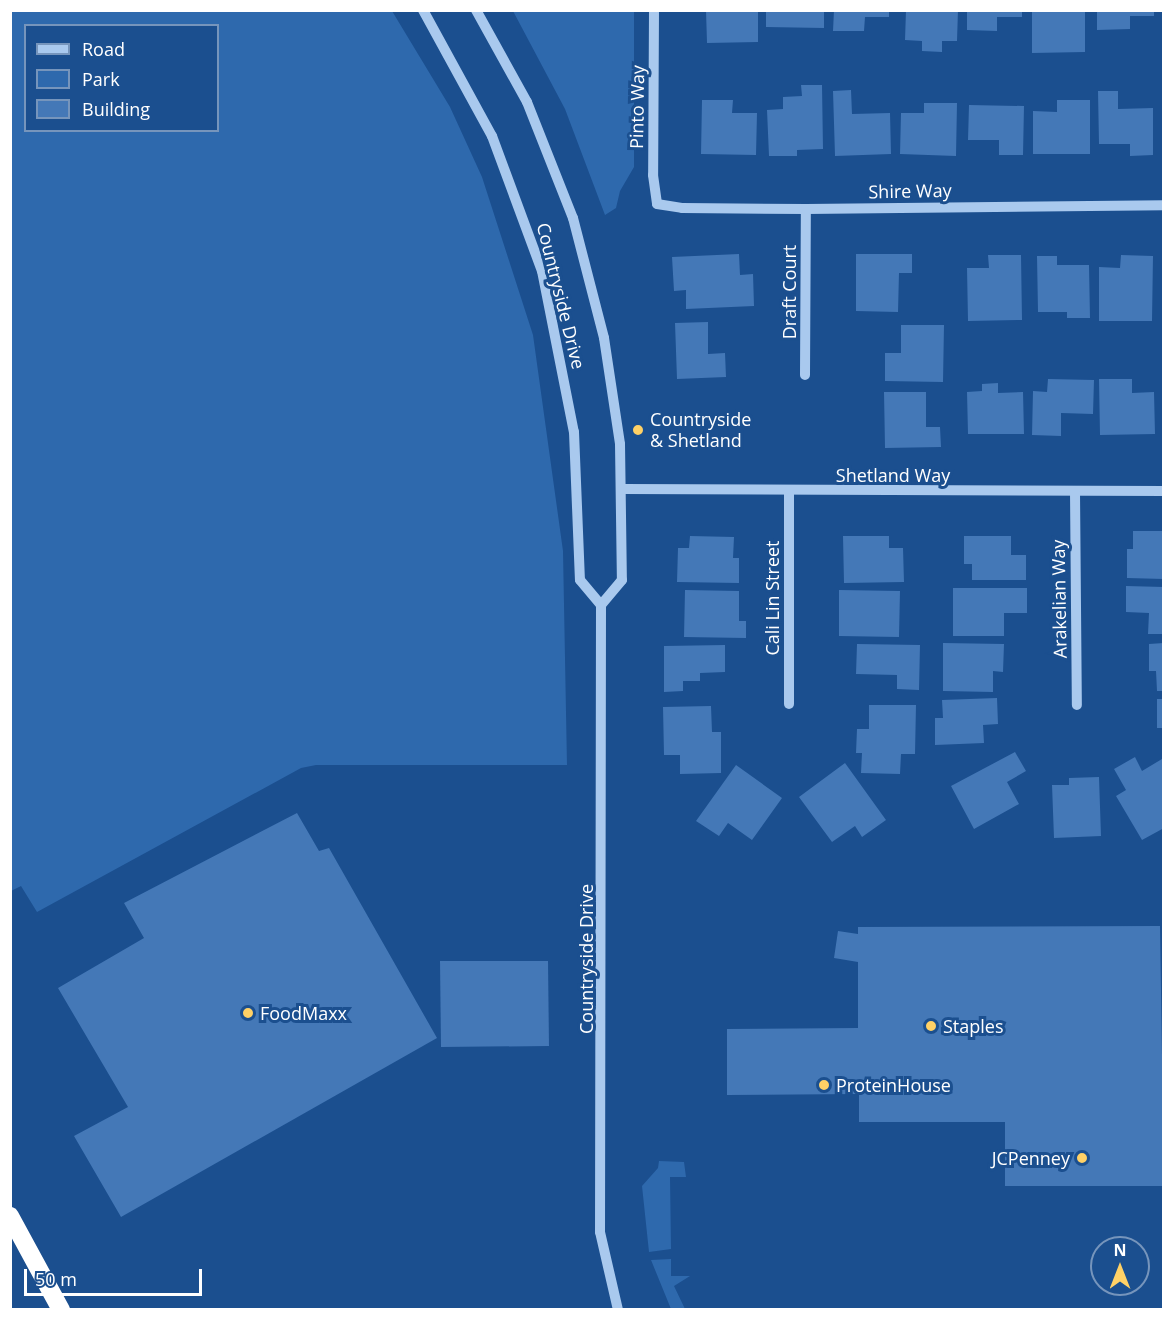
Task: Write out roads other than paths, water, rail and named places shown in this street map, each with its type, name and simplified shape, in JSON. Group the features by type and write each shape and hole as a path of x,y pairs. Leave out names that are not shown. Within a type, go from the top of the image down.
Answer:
{"highway":[{"path":"10,1216 61,1310"}],"street":[{"name":"Countryside Drive","path":"423,10 492,136 542,271 574,432 580,580 601,606"},
{"name":"Countryside Drive","path":"476,10 527,102 573,218 591,279 612,380 622,489 622,580 601,606 600,1232 604,1264 618,1310"},
{"name":"Pinto Way","path":"654,10 653,175 657,204"},
{"name":"Shire Way","path":"657,204 682,208 806,209 1164,205"},
{"name":"Draft Court","path":"805,375 806,209"},
{"name":"Shetland Way","path":"622,489 1164,491"},
{"name":"Cali Lin Street","path":"789,491 789,704"},
{"name":"Arakelian Way","path":"1075,492 1077,705"}],"place":[{"name":"Countryside & Shetland","path":"638,430"},
{"name":"FoodMaxx","path":"248,1013"},
{"name":"Staples","path":"931,1026"},
{"name":"ProteinHouse","path":"824,1085"},
{"name":"JCPenney","path":"1082,1158"}]}
